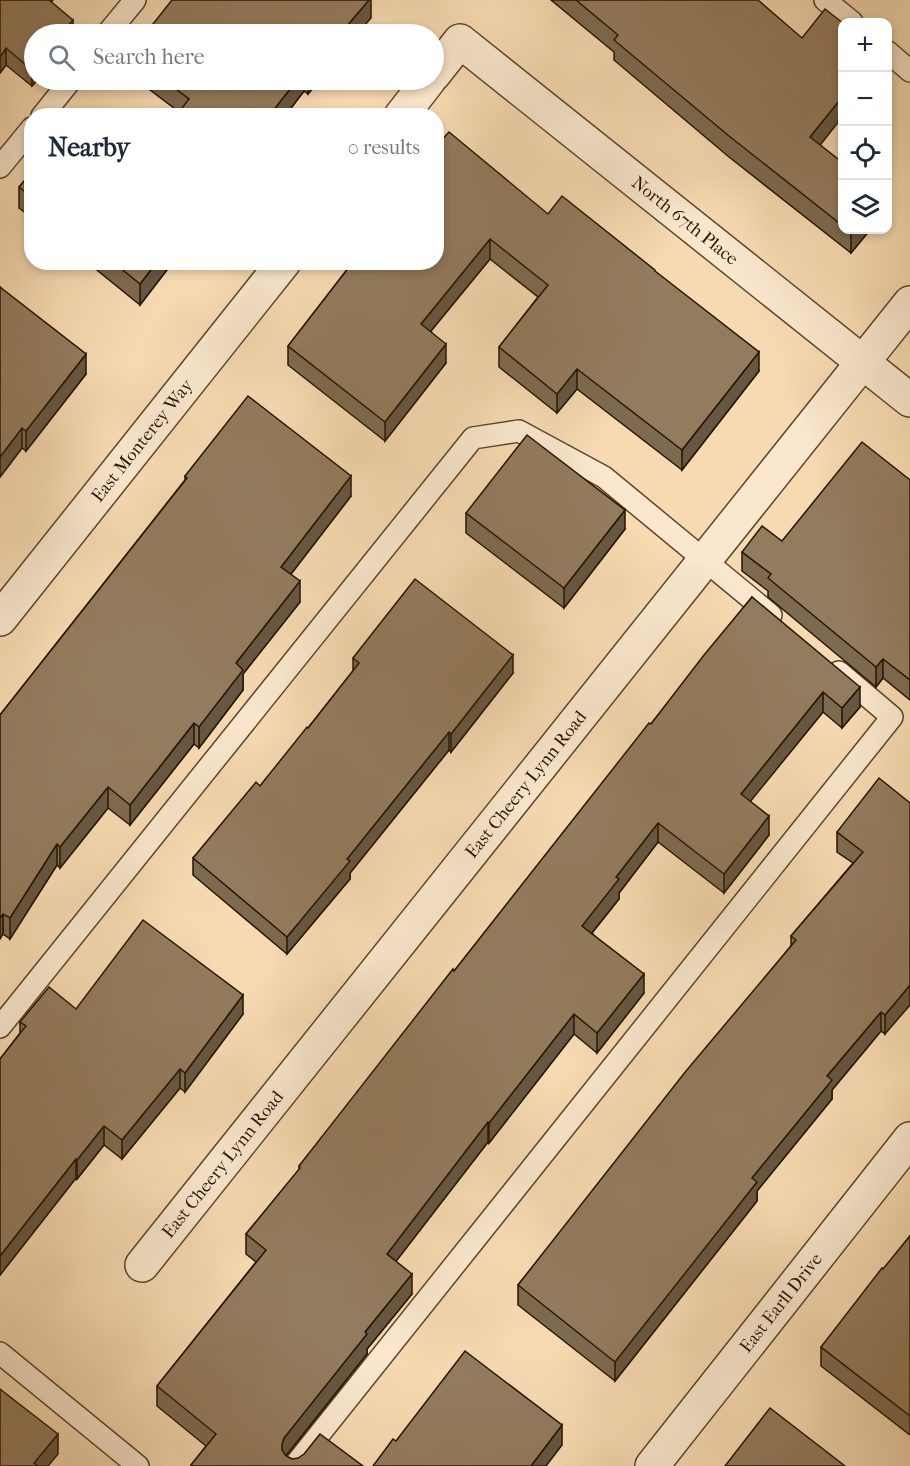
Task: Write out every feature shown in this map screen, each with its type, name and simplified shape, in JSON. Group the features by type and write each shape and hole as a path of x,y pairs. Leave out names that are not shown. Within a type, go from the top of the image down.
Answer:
{"street":[{"name":"North 67th Place","path":"444,61 460,41 910,400"},
{"path":"406,108 421,90"},
{"name":"East Monterey Way","path":"0,619 278,270"},
{"name":"East Cheery Lynn Road","path":"142,1265 910,303"},
{"name":"East Earll Drive","path":"652,1466 910,1139"}],"lane":[{"path":"115,24 135,0"},
{"path":"825,0 847,18"},
{"path":"892,55 910,71"},
{"path":"48,108 63,90"},
{"path":"0,167 24,138"},
{"path":"0,1026 473,438 519,431 604,477 786,628"},
{"path":"294,1466 892,717 822,658"},
{"path":"0,1353 138,1466"}],"building":[{"path":"0,0 49,0 73,20 70,24 24,24 24,63 6,48 0,57"},
{"path":"172,0 369,0 349,24 153,24"},
{"path":"576,0 758,0 802,38 825,9 838,19 838,102 810,137 838,159 838,222 729,136 614,40 618,35"},
{"path":"177,90 289,90 275,108 182,108 189,99"},
{"path":"449,132 548,214 562,196 759,352 682,450 577,369 557,394 499,347 548,285 490,239 421,324 446,344 385,422 288,346 347,270 444,270 444,137"},
{"path":"24,181 24,191 19,187"},
{"path":"123,270 151,270 140,284"},
{"path":"0,287 86,354 26,431 22,428 0,457"},
{"path":"248,396 351,476 281,567 300,581 236,663 243,670 199,727 194,723 130,805 108,787 60,847 57,844 10,918 3,914 0,918 0,715 187,478 185,476"},
{"path":"527,435 625,510 564,588 466,513"},
{"path":"862,442 910,480 910,680 883,659 876,667 768,578 771,574 742,552 762,526 782,541"},
{"path":"415,579 513,655 347,859 350,861 287,937 193,858 256,782 260,786 308,728 359,663 353,658"},
{"path":"752,597 860,687 842,708 823,692 741,794 769,816 724,874 658,823 616,877 619,879 582,926 644,974 597,1033 574,1014 488,1122 387,1254 412,1274 365,1332 367,1334 284,1438 282,1444 282,1450 286,1456 292,1459 298,1458 320,1434 363,1466 191,1465 216,1434 157,1386 266,1250 246,1234 300,1168 299,1166 453,969 454,971 649,723 651,724"},
{"path":"879,778 910,803 910,985 885,1015 881,1012 827,1076 832,1080 752,1178 757,1182 615,1362 518,1285 686,1071 796,940 791,936 863,852 837,832"},
{"path":"143,920 243,995 185,1073 180,1069 122,1140 104,1126 0,1256 0,1059 26,1026 20,1022 49,987 76,1009"},
{"path":"910,1236 910,1416 821,1347 882,1268"},
{"path":"465,1351 562,1425 531,1466 373,1466 393,1439 396,1441"},
{"path":"0,1389 58,1434 34,1463 38,1466 0,1466"},
{"path":"770,1408 845,1466 725,1466"}]}
